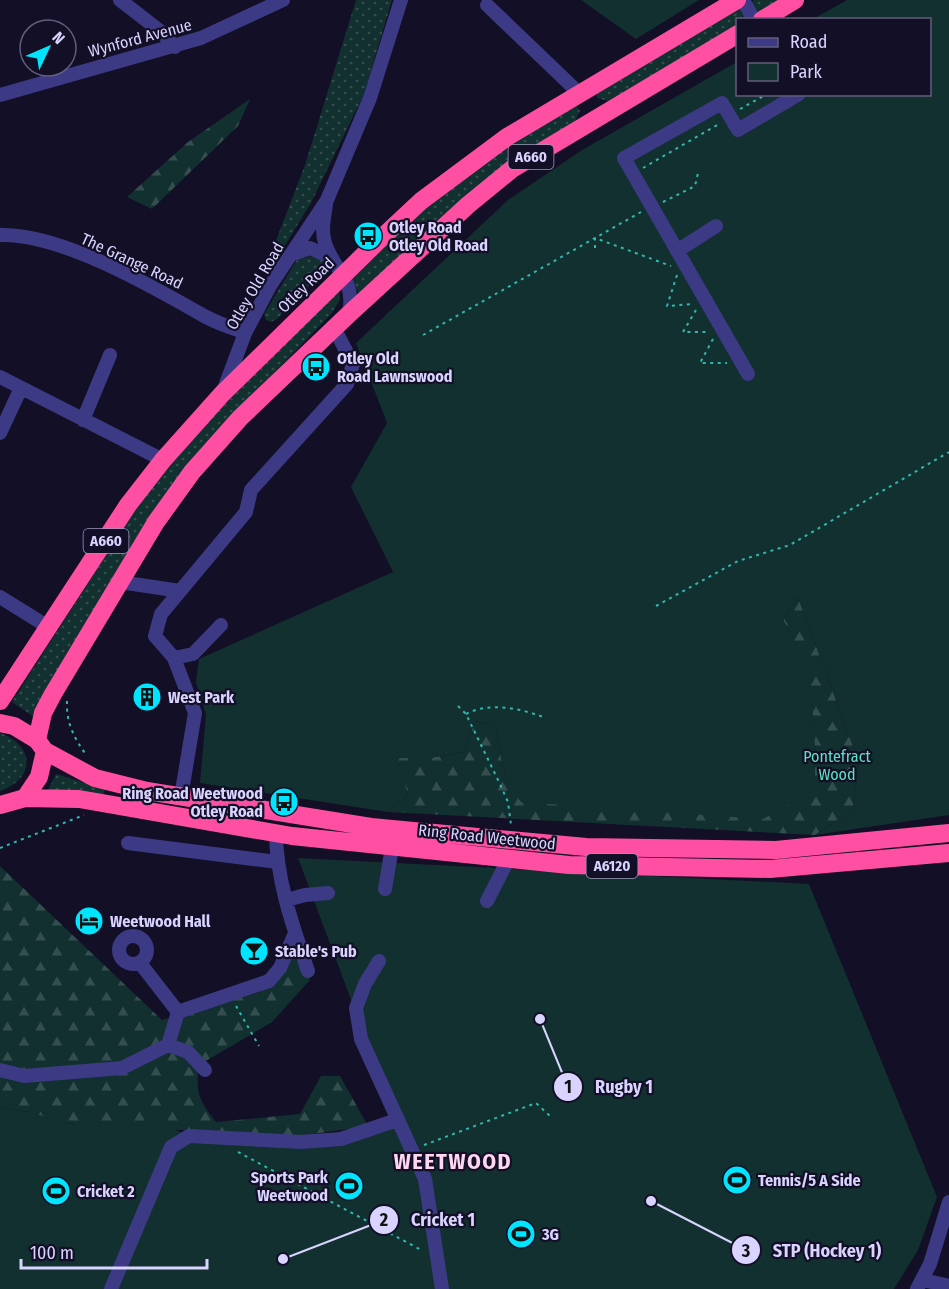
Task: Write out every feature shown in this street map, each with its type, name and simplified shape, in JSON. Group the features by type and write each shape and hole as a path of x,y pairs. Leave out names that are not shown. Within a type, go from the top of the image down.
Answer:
{"highway":[{"name":"Otley Road","path":"0,701 50,628 128,505 163,460 222,394 421,201 507,137 737,0"},
{"path":"765,18 795,0"},
{"name":"A660","path":"41,746 43,713 156,522 192,472 240,418 468,205 512,169 736,35"},
{"path":"580,94 595,118"},
{"name":"A6120","path":"0,723 14,726 41,746"},
{"path":"25,798 39,777 41,746"},
{"name":"Ring Road Weetwood","path":"41,746 95,778 181,797 370,827 586,847 776,850 949,832"},
{"name":"A6120","path":"0,805 25,798"},
{"name":"Ring Road Weetwood","path":"25,798 79,799 111,803 276,832 392,847 504,867 568,865 770,869 949,853"}],"street":[{"path":"120,0 160,31 174,47"},
{"name":"Wynford Avenue","path":"0,95 201,38 283,0"},
{"name":"Otley Old Road","path":"222,394 245,333 327,200 370,98 401,0"},
{"path":"743,0 753,18"},
{"path":"487,5 580,94"},
{"path":"745,368 624,158 722,103 738,130 796,96"},
{"name":"Otley Old Road","path":"327,200 322,231 332,258 345,274"},
{"path":"677,251 716,226"},
{"name":"The Grange Road","path":"0,235 27,236 51,242 174,296 200,314 245,333"},
{"path":"291,255 310,248 332,258"},
{"path":"345,274 350,294 349,314"},
{"path":"181,797 195,713 174,658 155,636 161,614 246,512 251,490 347,384 353,364 334,328"},
{"path":"83,420 110,355"},
{"path":"0,377 163,460"},
{"path":"0,433 21,388"},
{"path":"120,582 180,591"},
{"path":"0,597 50,628"},
{"path":"174,658 193,654 221,625"},
{"path":"276,832 278,862 295,933 308,971"},
{"path":"128,843 278,862"},
{"path":"385,889 392,847"},
{"path":"488,901 504,867"},
{"path":"287,900 305,894 328,893"},
{"path":"178,1012 269,981 280,968 295,933"},
{"path":"379,961 365,984 356,1008 361,1039 425,1179 442,1289"},
{"path":"140,963 178,1012"},
{"path":"168,1045 178,1012"},
{"path":"0,1070 24,1076 122,1068 168,1045 188,1052 205,1070"},
{"path":"111,1289 171,1148 189,1136 301,1142 341,1139 397,1120"},
{"path":"949,1202 920,1284 949,1286"}],"path":[{"path":"633,174 763,96"},
{"path":"423,335 653,206 695,186 698,173"},
{"path":"595,238 595,248"},
{"path":"595,238 680,270 667,306 701,303 683,332 717,332 700,363 745,368"},
{"path":"656,606 738,561 790,545 949,452"},
{"path":"67,695 66,718 75,739 92,762"},
{"path":"458,706 466,714 508,802 516,840"},
{"path":"466,714 477,708 494,707 543,717"},
{"path":"0,848 85,815"},
{"path":"230,996 260,1046"},
{"path":"411,1152 435,1138 536,1103 550,1116"},
{"path":"232,1149 436,1258"}],"green space":[{"path":"356,0 392,0 364,94 311,203 277,258 270,256 305,165"},
{"path":"581,0 699,0 636,39"},
{"path":"754,0 784,0 753,18 736,18 736,29 608,101 597,98 597,92"},
{"path":"847,0 949,0 949,815 815,835 853,810 859,762 798,597 783,620 794,640 808,681 814,723 815,789 763,819 521,802 506,781 495,726 475,721 464,752 429,758 397,758 408,795 388,812 200,783 206,715 196,682 199,659 393,572 351,487 387,423 356,343 508,200 582,150 736,63 736,96 931,96 931,18 815,18"},
{"path":"250,99 238,126 152,209 127,197 188,142"},
{"path":"576,105 580,111 575,122 359,296 352,277 427,205 476,165"},
{"path":"309,256 321,260 325,265 323,271 277,319 271,322 266,320 264,314 296,261"},
{"path":"339,289 340,299 332,313 224,425 34,717 12,702 149,488 185,445"},
{"name":"Pontefract Wood","path":"798,597 859,762 853,810 815,835 388,812 408,795 396,758 429,758 464,752 475,721 495,726 506,781 815,789 811,702 802,660 783,620"},
{"path":"0,733 12,738 20,745 27,762 20,779 12,786 0,791"},
{"path":"56,774 105,789 103,796 48,790"},
{"path":"298,858 809,884 937,1197 918,1250 894,1289 0,1289 0,1108 31,1112 62,1123 171,1128 190,1136 301,1142 396,1120"},
{"path":"0,866 162,1020 260,992 292,954 310,980 272,1022 199,1065 198,1089 202,1102 216,1122 300,1114 321,1076 340,1076 368,1126 299,1136 216,1132 61,1123 30,1112 0,1108"}],"place":[{"name":"Otley Road Otley Old Road","path":"368,236"},
{"name":"Otley Old Road Lawnswood","path":"316,367"},
{"name":"West Park","path":"147,697"},
{"name":"Ring Road Weetwood Otley Road","path":"284,802"},
{"name":"Weetwood Hall","path":"89,921"},
{"name":"Stable's Pub","path":"254,951"},
{"name":"Rugby 1","path":"540,1019"},
{"name":"Tennis/5 A Side","path":"737,1180"},
{"name":"Sports Park Weetwood","path":"349,1186"},
{"name":"Cricket 2","path":"56,1191"},
{"name":"STP (Hockey 1)","path":"651,1201"},
{"name":"3G","path":"521,1234"},
{"name":"Cricket 1","path":"283,1259"}],"district":[{"name":"WEETWOOD","path":"453,1161"}]}
